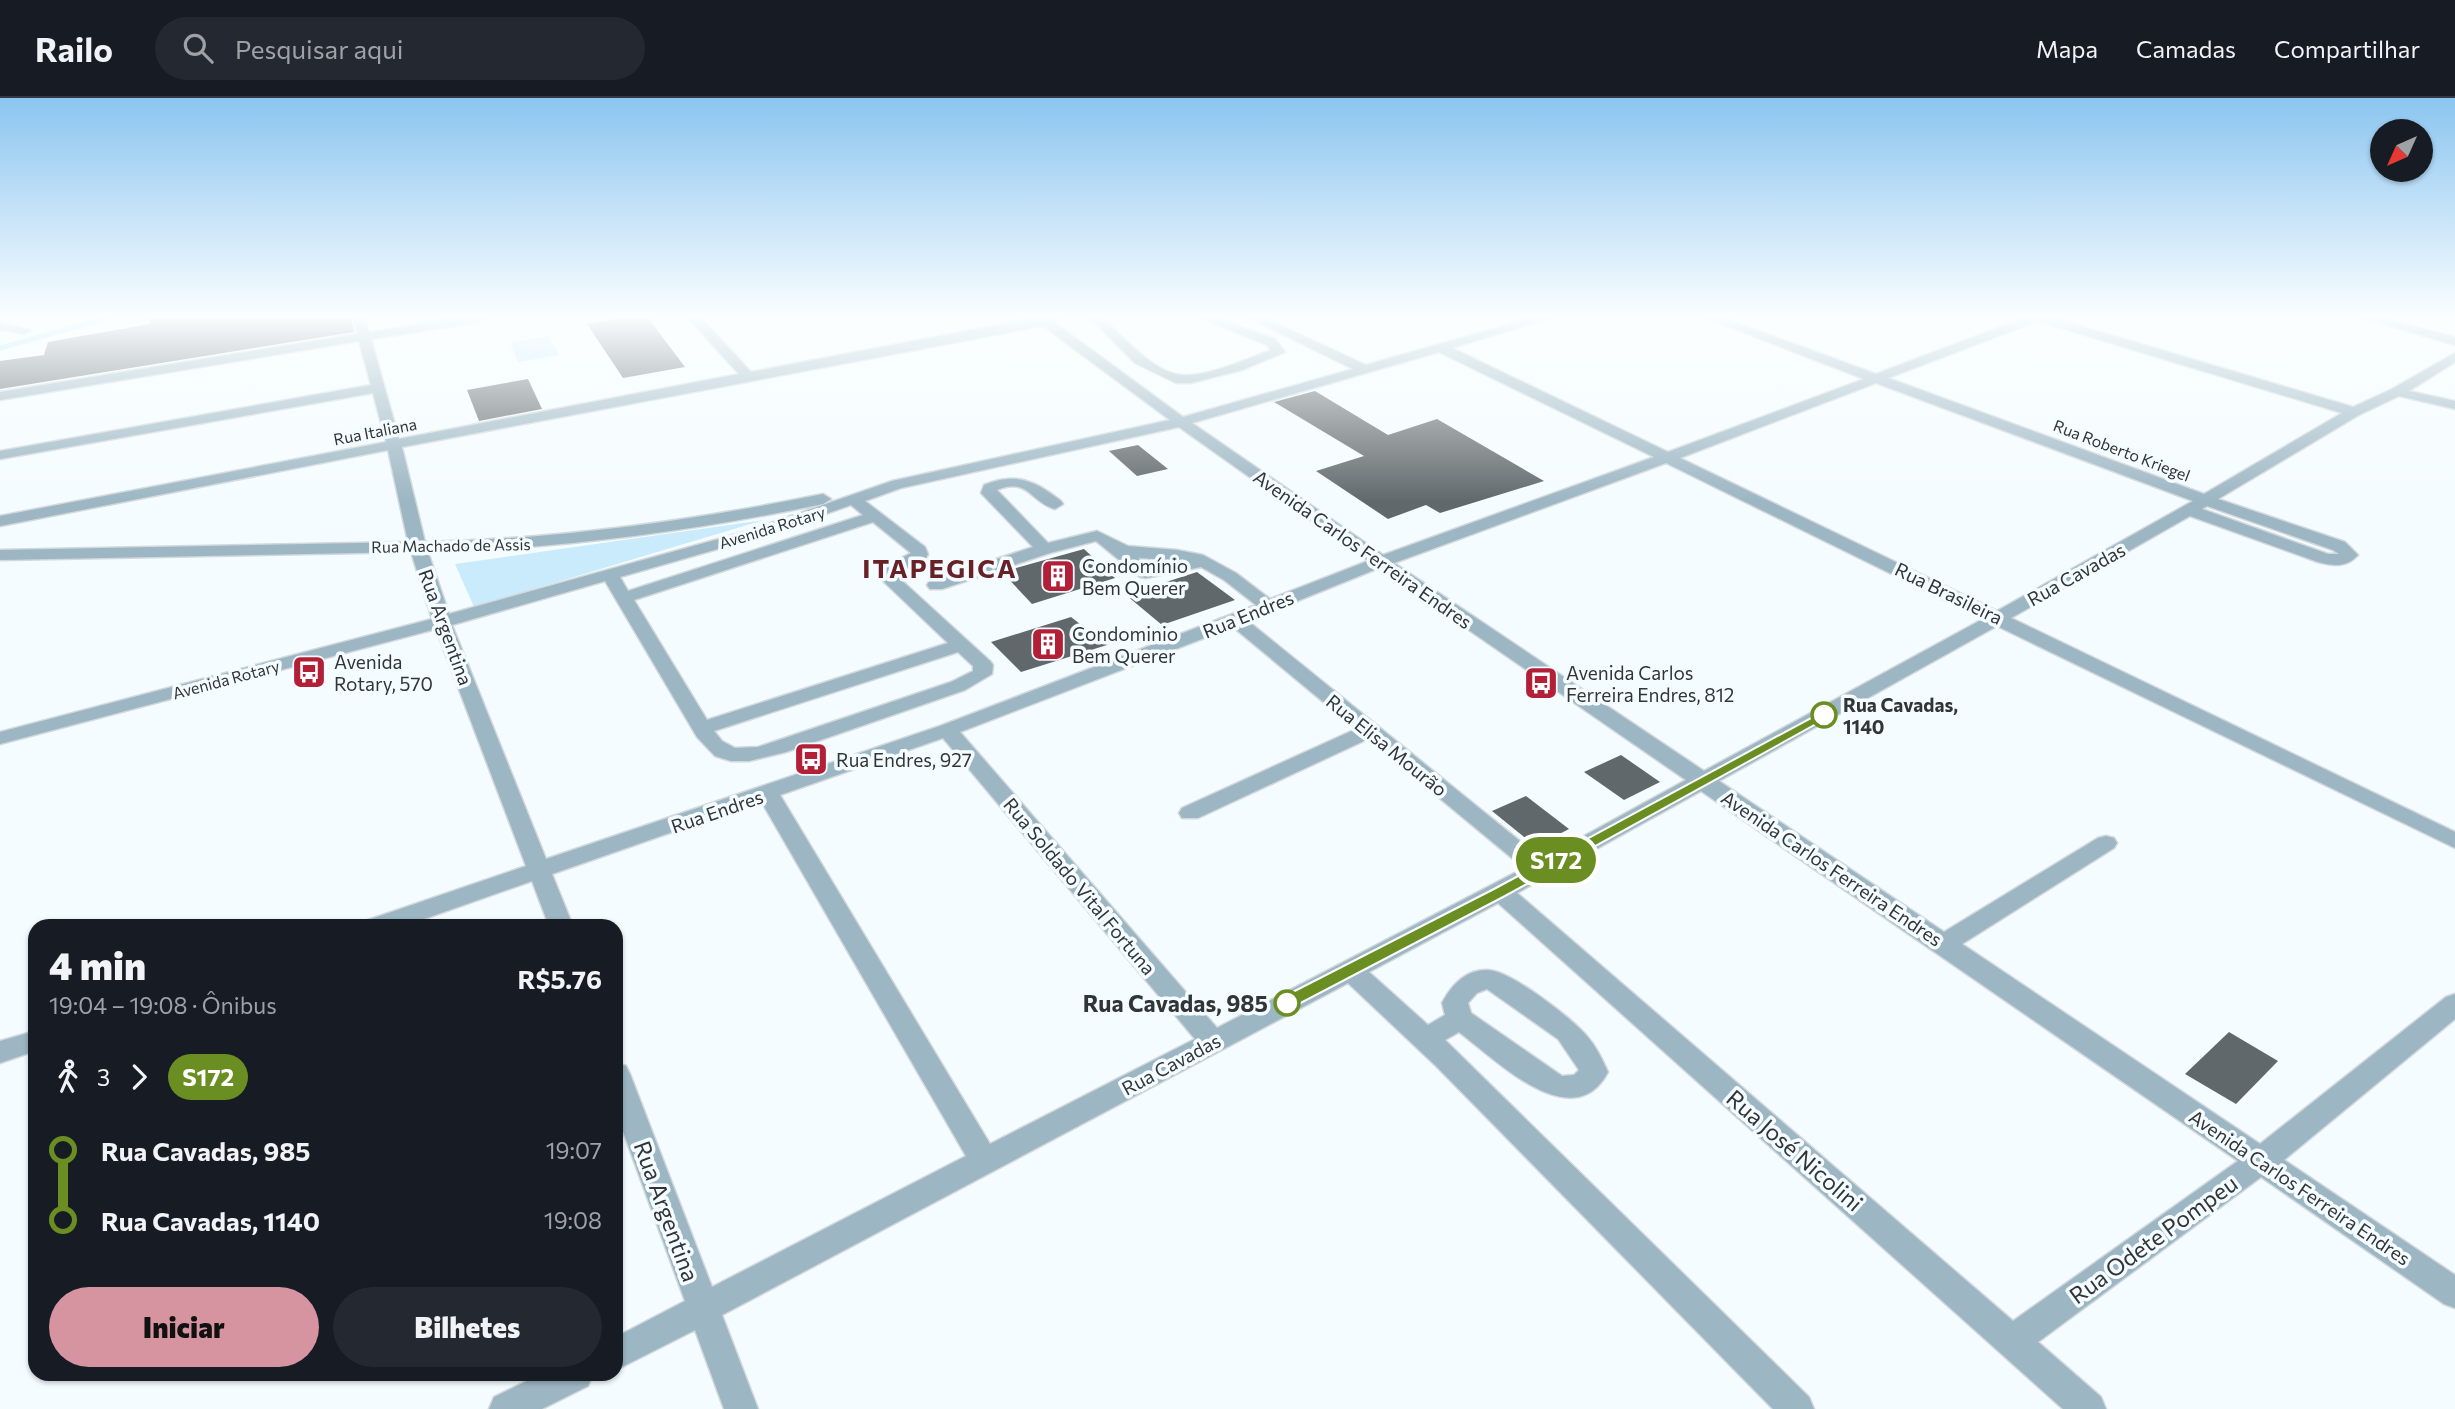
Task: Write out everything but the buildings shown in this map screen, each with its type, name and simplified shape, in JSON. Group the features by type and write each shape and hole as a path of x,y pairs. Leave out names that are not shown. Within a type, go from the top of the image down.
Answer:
{"street":[{"path":"0,396 106,379"},
{"name":"Rua Argentina","path":"376,379 417,545 442,622 558,919"},
{"name":"Rua Italiana","path":"0,521 732,379"},
{"name":"Avenida Carlos Ferreira Endres","path":"1123,379 1381,562 2455,1293"},
{"name":"Avenida Rotary","path":"0,738 610,575 757,533 897,484 1181,422 1333,379"},
{"name":"Rua Brasileira","path":"1506,379 2455,841"},
{"name":"Rua Endres","path":"398,919 768,794 947,730 1381,562 1873,379"},
{"name":"Rua Roberto Kriegel","path":"1885,379 2203,499 2339,546 2350,555 2340,561 2324,558 2187,509"},
{"path":"2244,379 2354,412"},
{"name":"Rua Cavadas","path":"623,1350 1500,892 2112,555 2354,412 2418,379"},
{"path":"0,455 378,388"},
{"path":"2397,392 2455,405"},
{"path":"1044,549 989,493 989,488 1013,481 1027,482 1055,503"},
{"name":"Rua Machado de Assis","path":"0,555 507,545 565,541 746,514 897,484"},
{"path":"610,575 702,728 717,750 726,755 749,755 779,748 972,681 982,674 983,665 891,580 889,575 892,569 920,554 916,547 854,500"},
{"path":"746,514 755,524 757,533"},
{"path":"624,598 876,516"},
{"path":"936,585 1044,549 1097,536 1105,538 1146,573 1157,573 1201,562 1221,570 1269,607"},
{"name":"Rua Elisa Mourão","path":"1235,620 1540,869"},
{"path":"702,728 961,645"},
{"name":"Rua Soldado Vital Fortuna","path":"947,730 1213,1042"},
{"path":"1190,813 1369,731"},
{"path":"768,794 985,1162"},
{"path":"1943,944 2106,843"},
{"name":"Rua José Nicolini","path":"1500,892 2089,1409"},
{"path":"1351,970 1425,1039 1797,1409"},
{"path":"1488,979 1499,983 1563,1028 1590,1058 1594,1072 1581,1086 1559,1087 1537,1075 1460,1019 1455,1003 1461,991 1477,980 1488,979"},
{"name":"Rua Odete Pompeu","path":"2012,1341 2262,1161 2455,1004"},
{"path":"1425,1039 1460,1019"},
{"path":"0,1052 28,1043"},
{"name":"Rua Argentina","path":"623,1093 741,1409"},
{"path":"506,1409 562,1381"}],"shaded area":[{"path":"764,520 474,607 455,564"}],"bus line":[{"name":"S172","path":"1287,1003 1500,892 1824,715"}],"place":[{"name":"Condomínio Bem Querer","path":"1058,576"},
{"name":"Condominio Bem Querer","path":"1048,644"},
{"name":"Avenida Rotary, 570","path":"309,672"},
{"name":"Avenida Carlos Ferreira Endres, 812","path":"1541,683"},
{"name":"Rua Cavadas, 1140","path":"1824,715"},
{"name":"Rua Endres, 927","path":"811,759"},
{"name":"Rua Cavadas, 985","path":"1287,1003"}],"district":[{"name":"ITAPEGICA","path":"940,567"}]}
